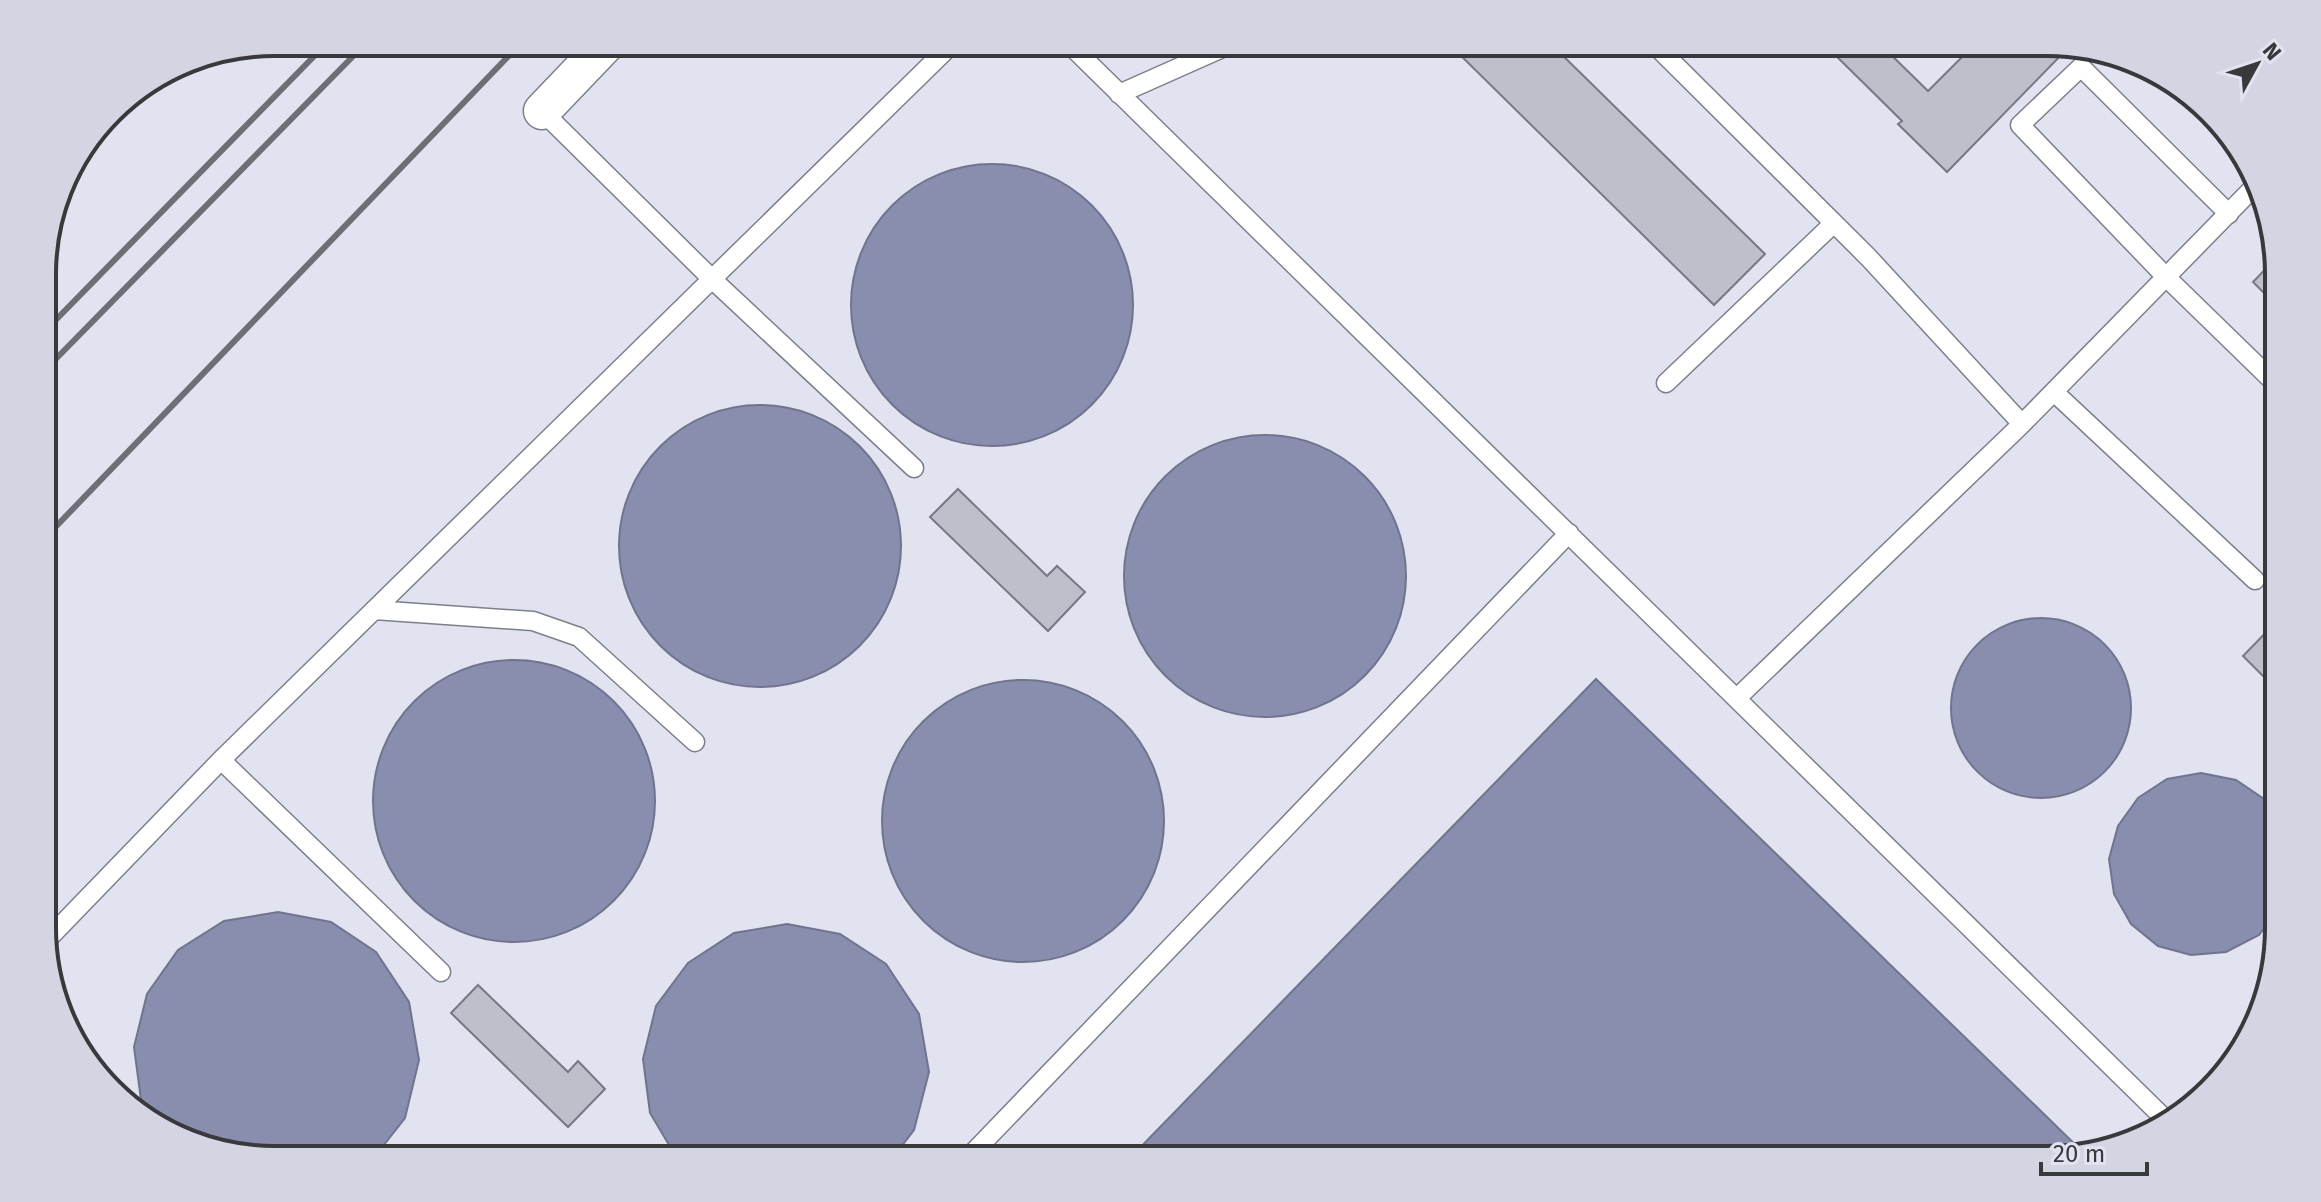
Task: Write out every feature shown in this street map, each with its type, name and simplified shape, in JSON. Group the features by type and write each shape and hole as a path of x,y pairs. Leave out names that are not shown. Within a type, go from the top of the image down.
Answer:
{"street":[{"path":"542,111 595,56"}],"lane":[{"path":"56,930 221,760 940,56"},
{"path":"1081,56 2160,1114"},
{"path":"1119,94 1204,56"},
{"path":"1666,56 1834,223 2022,424"},
{"path":"2229,214 2081,67 2020,125 2166,277 2265,373"},
{"path":"542,111 712,279 914,468"},
{"path":"1737,698 2022,424 2249,193"},
{"path":"1666,383 1834,223"},
{"path":"2054,392 2255,580"},
{"path":"979,1146 1569,533"},
{"path":"374,610 533,621 579,637 695,742"},
{"path":"221,760 441,972"}],"water":[{"path":"978,164 1006,164 1059,180 1092,205 1117,238 1127,264 1133,305 1127,346 1117,372 1092,405 1059,430 1033,440 1006,446 978,446 925,430 902,414 883,395 867,372 857,346 851,319 851,291 867,238 883,215 902,196 925,180 951,170"},
{"path":"746,405 774,405 827,421 860,446 885,479 895,505 901,546 895,587 885,613 860,646 827,671 801,681 774,687 746,687 693,671 670,655 651,636 635,613 625,587 619,560 619,532 635,479 651,456 670,437 693,421 719,411"},
{"path":"1251,435 1279,435 1332,451 1365,476 1390,509 1400,535 1406,576 1400,617 1390,643 1365,676 1332,701 1306,711 1279,717 1251,717 1198,701 1175,685 1156,666 1140,643 1130,617 1124,590 1124,562 1140,509 1156,486 1175,467 1198,451 1224,441"},
{"path":"2041,618 2076,625 2105,644 2124,673 2131,708 2124,743 2105,772 2076,791 2041,798 2006,791 1977,772 1958,743 1951,708 1958,673 1977,644 2006,625"},
{"path":"514,660 542,663 568,671 614,701 644,747 652,773 655,801 652,829 644,855 614,901 568,931 542,939 514,942 486,939 460,931 414,901 384,855 376,829 373,801 376,773 384,747 414,701 460,671 486,663"},
{"path":"1596,679 2075,1144 2061,1146 1142,1146"},
{"path":"1023,680 1064,686 1090,696 1123,721 1148,754 1158,780 1164,821 1158,862 1148,888 1123,921 1090,946 1064,956 1023,962 982,956 956,946 923,921 898,888 888,862 882,821 888,780 898,754 923,721 956,696 982,686"},
{"path":"2201,773 2236,780 2265,800 2265,927 2259,935 2226,952 2191,955 2158,946 2131,924 2114,894 2109,859 2118,826 2138,798 2167,779"},
{"path":"278,912 331,922 376,952 409,1002 419,1060 405,1118 383,1146 260,1146 231,1142 178,1124 141,1100 134,1047 147,994 178,950 224,921"},
{"path":"787,924 840,934 886,964 919,1014 929,1072 914,1130 902,1146 670,1146 650,1113 643,1059 656,1006 688,963 734,933"}],"building":[{"path":"1461,56 1563,56 1765,254 1714,305"},
{"path":"1836,56 1892,56 1928,91 1963,56 2060,56 1947,172 1898,124 1902,121"},
{"path":"2265,270 2265,294 2253,282"},
{"path":"958,489 1047,576 1057,566 1085,592 1048,631 930,517"},
{"path":"2265,633 2265,678 2243,656"},
{"path":"478,985 568,1072 578,1061 605,1089 568,1127 451,1013"}],"railway":[{"path":"56,320 314,56"},
{"path":"56,359 353,56"},
{"path":"56,526 509,56"}]}
